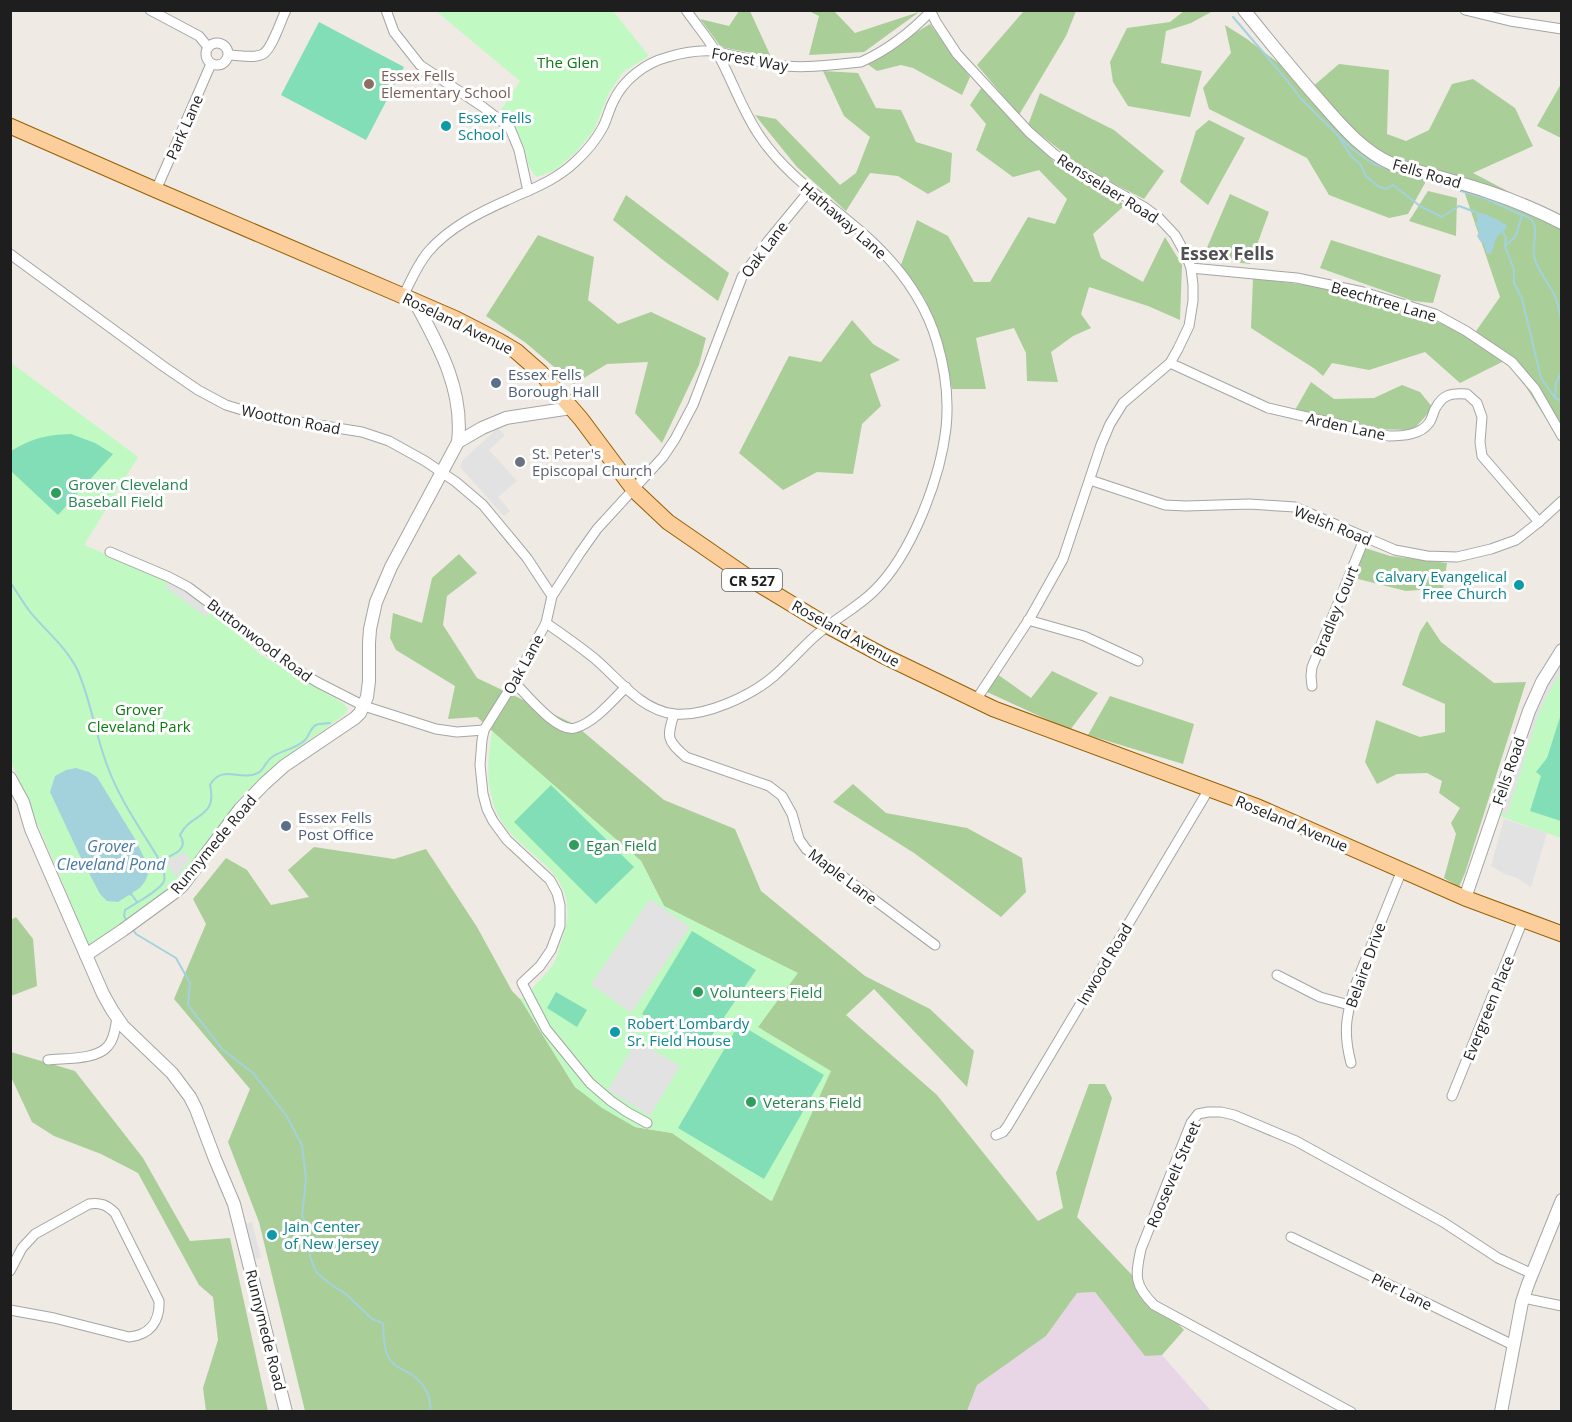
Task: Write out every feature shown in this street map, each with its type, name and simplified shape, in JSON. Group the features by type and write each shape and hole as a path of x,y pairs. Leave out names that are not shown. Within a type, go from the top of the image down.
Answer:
{"main road":[{"name":"Roseland Avenue","path":"10,126 456,319 516,351 541,373 634,489 668,522 752,580 828,626 884,656 994,709 1258,807 1464,898 1562,934"}],"street":[{"path":"150,10 199,36 208,46"},
{"path":"229,55 259,56 267,51 286,10"},
{"path":"386,10 394,32 420,65 510,128 519,150 528,191"},
{"name":"Hathaway Lane","path":"686,10 715,51 760,137 786,168 876,245 899,270 913,289 931,324 937,342 944,375 946,427 938,467 923,514 909,544 876,590 828,626"},
{"name":"Fells Road","path":"1244,10 1347,132 1379,158 1392,164 1484,189 1562,223"},
{"path":"1466,10 1510,21 1562,29"},
{"name":"Forest Way","path":"409,299 421,262 428,252 467,221 549,182 561,173 589,147 603,127 623,85 641,70 665,57 697,51 715,51 776,65 798,67 861,62 912,30 931,11"},
{"name":"Rensselaer Road","path":"931,11 957,54 1029,132 1054,154 1159,218 1175,235 1191,268 1193,285 1189,326 1178,349 1170,363 1123,403 1110,424 1063,559 1028,620 976,700"},
{"path":"222,43 228,50 228,59 220,65 211,64 206,56 208,46 222,43"},
{"name":"Park Lane","path":"156,190 211,64"},
{"name":"Oak Lane","path":"647,1123 611,1101 590,1083 546,1029 522,983 544,961 551,950 560,926 560,905 550,880 507,840 487,809 480,765 482,740 484,730 514,682 546,623 552,596 597,529 663,457 675,439 693,405 742,277 810,190"},
{"name":"Wootton Road","path":"10,254 163,366 198,390 226,405 262,416 362,432 388,441 425,461 467,490 499,522 527,558 552,596"},
{"name":"Beechtree Lane","path":"1191,268 1298,278 1363,292 1435,314 1466,331 1512,362 1535,389 1562,436"},
{"path":"364,706 369,681 370,629 376,603 391,567 458,442 459,415 453,381 442,353 409,299"},
{"name":"Arden Lane","path":"1170,363 1268,408 1389,436 1415,433 1429,423 1440,400 1451,393 1467,394 1477,403 1482,417 1480,442 1482,456 1539,522"},
{"path":"458,442 506,418 571,408"},
{"name":"Welsh Road","path":"1090,480 1165,505 1249,504 1295,507 1395,550 1427,556 1457,557 1516,540 1562,501"},
{"name":"Bradley Court","path":"1312,686 1312,667 1365,537"},
{"name":"Buttonwood Road","path":"110,552 188,587 294,668 364,706 436,729 457,732 484,730"},
{"path":"1028,620 1084,636 1138,662"},
{"path":"546,623 594,658 642,702 674,714 704,711 728,703 757,688 772,678 828,626"},
{"name":"Fells Road","path":"1464,898 1529,711 1542,682 1562,650"},
{"path":"514,682 554,722 574,729 601,713 626,687"},
{"name":"Runnymede Road","path":"286,1412 234,1204 214,1160 196,1109 190,1096 172,1073 117,1018 103,994 86,955 135,922 182,886 240,809 264,784 284,766 355,718 364,706"},
{"name":"Maple Lane","path":"674,714 669,732 676,749 686,757 769,786 782,796 792,814 799,839 806,849 935,945"},
{"path":"12,784 23,802 32,829 86,955"},
{"name":"Inwood Road","path":"996,1135 1007,1127 1209,789"},
{"name":"Belaire Drive","path":"1351,1063 1346,1045 1349,1005 1402,870"},
{"name":"Evergreen Place","path":"1452,1096 1523,920"},
{"path":"1277,975 1320,997 1349,1005"},
{"path":"48,1060 99,1053 108,1046 117,1018"},
{"name":"Roosevelt Street","path":"1351,1412 1154,1305 1144,1295 1137,1280 1141,1249 1191,1123 1198,1114 1221,1112 1234,1115 1296,1141 1443,1222 1498,1258 1533,1272"},
{"path":"1501,1412 1523,1298 1562,1200"},
{"path":"10,1271 22,1248 35,1234 89,1204 96,1203 110,1208 118,1219 159,1301 158,1316 152,1327 136,1336 123,1336 54,1318 10,1310"},
{"name":"Pier Lane","path":"1291,1237 1513,1345"},
{"path":"1523,1298 1562,1306"}],"shaded area":[{"path":"498,428 505,435 489,450 517,481 498,497 510,511 504,516 460,467 463,460"},
{"path":"170,581 210,611 206,617 165,587"},
{"path":"1561,655 1561,672 1539,713 1507,815 1498,811 1523,733"},
{"path":"1504,819 1547,833 1531,887 1491,866"},
{"path":"185,852 190,859 176,878 166,861"},
{"path":"650,899 690,927 631,1013 591,984"},
{"path":"637,1040 680,1066 650,1116 608,1090"},
{"path":"252,1222 261,1258 253,1259 244,1224"},
{"path":"1095,1292 1145,1355 1162,1355 1211,1411 967,1412 977,1385 1046,1336 1077,1293"}],"green space":[{"name":"The Glen","path":"436,11 613,11 649,56 623,72 609,93 594,130 576,152 555,170 537,177 529,166 519,137 501,110 520,81"},
{"path":"739,11 750,11 771,57 721,47 700,19 729,26"},
{"path":"809,11 834,11 855,33 919,12 864,52 809,55 819,16"},
{"path":"1026,11 1076,11 1066,36 1019,115 977,65"},
{"path":"1184,11 1213,11 1191,23 1166,31 1161,63 1202,71 1190,117 1128,106 1113,82 1110,62 1127,28 1170,22"},
{"path":"319,22 404,67 366,140 281,95"},
{"path":"930,24 970,77 962,95 913,68 901,65 877,71 866,63"},
{"path":"1225,25 1311,88 1339,64 1389,70 1387,134 1406,141 1429,130 1452,84 1473,79 1515,108 1533,146 1473,173 1561,219 1561,442 1508,359 1460,383 1425,352 1369,370 1332,363 1323,376 1251,328 1253,278 1336,289 1474,334 1500,297 1461,182 1430,174 1408,214 1389,218 1329,195 1307,158 1209,109 1203,88 1231,53"},
{"path":"823,71 858,73 876,108 901,110 916,142 952,153 950,182 928,194 898,176 870,173 846,211 797,167 755,115 776,119 840,185 856,173 870,137 844,116"},
{"path":"1561,84 1561,138 1537,126"},
{"path":"982,87 1032,141 1055,162 1125,205 1093,234 1101,258 1143,282 1165,237 1182,265 1180,320 1148,306 1089,287 1081,314 1091,328 1073,336 1051,352 1058,382 1027,381 1026,353 1014,328 976,338 986,389 952,389 943,345 925,299 901,265 917,220 948,236 974,282 990,282 1028,217 1055,224 1067,199 1039,170 1013,177 976,150 986,124 970,105"},
{"path":"1040,93 1114,130 1164,171 1144,199 1083,168 1028,125"},
{"path":"1209,120 1245,138 1208,205 1180,182 1196,131"},
{"path":"1428,191 1457,198 1456,236 1409,221"},
{"path":"1230,194 1269,212 1250,264 1216,260 1206,250"},
{"path":"626,195 729,273 718,301 613,220"},
{"path":"538,235 594,257 588,300 618,324 651,312 706,338 699,365 662,443 635,413 648,362 607,364 574,384 526,343 486,316"},
{"path":"1331,240 1441,275 1433,303 1413,301 1320,268"},
{"path":"852,320 873,344 900,360 870,374 881,406 862,424 853,474 817,472 783,490 739,453 789,356 821,362"},
{"name":"Grover Cleveland Park","path":"10,362 138,457 84,545 166,580 210,609 261,655 343,703 348,709 343,716 277,763 243,794 178,882 156,901 90,948 11,761"},
{"path":"1311,382 1334,399 1374,398 1402,385 1420,392 1433,408 1413,430 1370,429 1295,410"},
{"name":"Grover Cleveland Baseball Field","path":"71,434 95,443 113,454 58,515 11,471 11,451 40,438"},
{"path":"1365,548 1390,556 1447,563 1443,588 1406,591 1354,578"},
{"path":"459,554 477,573 447,596 443,625 477,678 574,724 664,800 735,829 761,891 865,976 930,1009 974,1051 967,1087 874,989 846,1015 937,1095 1038,1221 1063,1208 1056,1173 1089,1084 1105,1084 1112,1098 1077,1217 1184,1330 1162,1355 1145,1356 1095,1292 1077,1293 1046,1336 977,1385 967,1411 305,1411 259,1222 228,1142 250,1089 174,999 206,924 193,899 226,858 247,870 271,905 309,897 288,870 314,847 394,859 426,849 477,927 512,991 521,1000 575,1087 635,1127 672,1133 771,1201 758,1027 797,973 664,906 641,861 477,717 448,719 455,686 396,650 390,638 393,613 422,623 432,578"},
{"path":"1427,621 1441,642 1494,683 1526,682 1459,887 1444,878 1456,834 1451,823 1460,808 1439,793 1442,781 1427,773 1397,774 1377,784 1365,762 1376,720 1420,737 1445,732 1445,704 1402,685 1420,632"},
{"path":"1561,657 1561,838 1497,815"},
{"path":"1052,671 1098,693 1070,730 985,691 997,674 1031,698"},
{"path":"1110,696 1194,724 1183,764 1088,735"},
{"path":"1561,714 1562,821 1530,811 1541,776 1536,772 1547,758"},
{"name":"Egan Field","path":"492,731 641,861 664,906 798,973 758,1027 831,1071 772,1201 672,1133 635,1127 602,1108 575,1087 521,1000 555,961 568,914 562,886 549,869 511,834 499,818 492,798 489,779"},
{"path":"853,784 886,813 967,828 1022,858 1026,892 1001,917 914,853 833,802"},
{"name":"Egan Field","path":"551,785 634,867 596,904 514,822"},
{"path":"16,917 33,939 37,986 11,996 11,920"},
{"name":"Volunteers Field","path":"692,931 756,970 702,1050 642,1014"},
{"path":"556,992 587,1010 577,1027 547,1008"},
{"name":"Veterans Field","path":"739,1024 824,1075 764,1179 678,1128"},
{"path":"11,1052 75,1071 143,1158 190,1241 230,1238 268,1411 206,1411 203,1388 218,1340 213,1297 199,1285 138,1173 101,1154 54,1136 32,1122 11,1077"}],"water":[{"path":"1478,213 1492,217 1507,227 1496,238 1491,254 1487,254 1484,244 1477,236 1479,232 1475,225"},
{"name":"Grover Cleveland Pond","path":"76,768 97,777 135,839 149,868 142,885 131,896 118,902 107,901 100,894 50,792 55,776"}],"waterway":[{"path":"1233,17 1301,99 1351,148 1373,164 1484,198 1522,215 1516,236 1505,246 1514,270 1514,283 1522,299 1541,378 1555,398 1562,401"},
{"path":"1339,137 1351,156 1361,165 1366,176 1378,186 1386,189 1393,185 1420,206 1442,217 1459,206 1478,213"},
{"path":"1522,215 1529,218 1535,226 1535,261 1557,300 1562,321"},
{"path":"1502,232 1506,237 1505,245"},
{"path":"1555,397 1556,383 1562,371"},
{"path":"10,582 31,613 62,646 77,669 112,778 163,868 162,885 125,910 124,916 127,921"},
{"path":"160,861 181,848 183,840 180,835 184,828 207,810 211,796 210,785 214,779 224,774 246,776 257,774 272,757 307,738 314,726 330,723"},
{"path":"132,895 137,902"},
{"path":"132,928 136,934 176,958 190,983 188,1005 222,1049 253,1073 286,1115 302,1145 306,1179 302,1216 309,1226 310,1256 316,1272 346,1294 372,1319 383,1323 384,1343 388,1357 393,1364 422,1384 429,1397 430,1412"}],"place":[{"name":"Essex Fells Elementary School","path":"369,84"},
{"name":"Essex Fells School","path":"446,126"},
{"name":"Essex Fells Borough Hall","path":"496,383"},
{"name":"St. Peter's Episcopal Church","path":"520,462"},
{"name":"Grover Cleveland Baseball Field","path":"56,493"},
{"name":"Calvary Evangelical Free Church","path":"1519,585"},
{"name":"Essex Fells Post Office","path":"286,826"},
{"name":"Egan Field","path":"574,845"},
{"name":"Volunteers Field","path":"698,992"},
{"name":"Robert Lombardy Sr. Field House","path":"615,1032"},
{"name":"Veterans Field","path":"751,1102"},
{"name":"Jain Center of New Jersey","path":"272,1235"}],"district":[{"name":"Essex Fells","path":"1227,253"}]}
